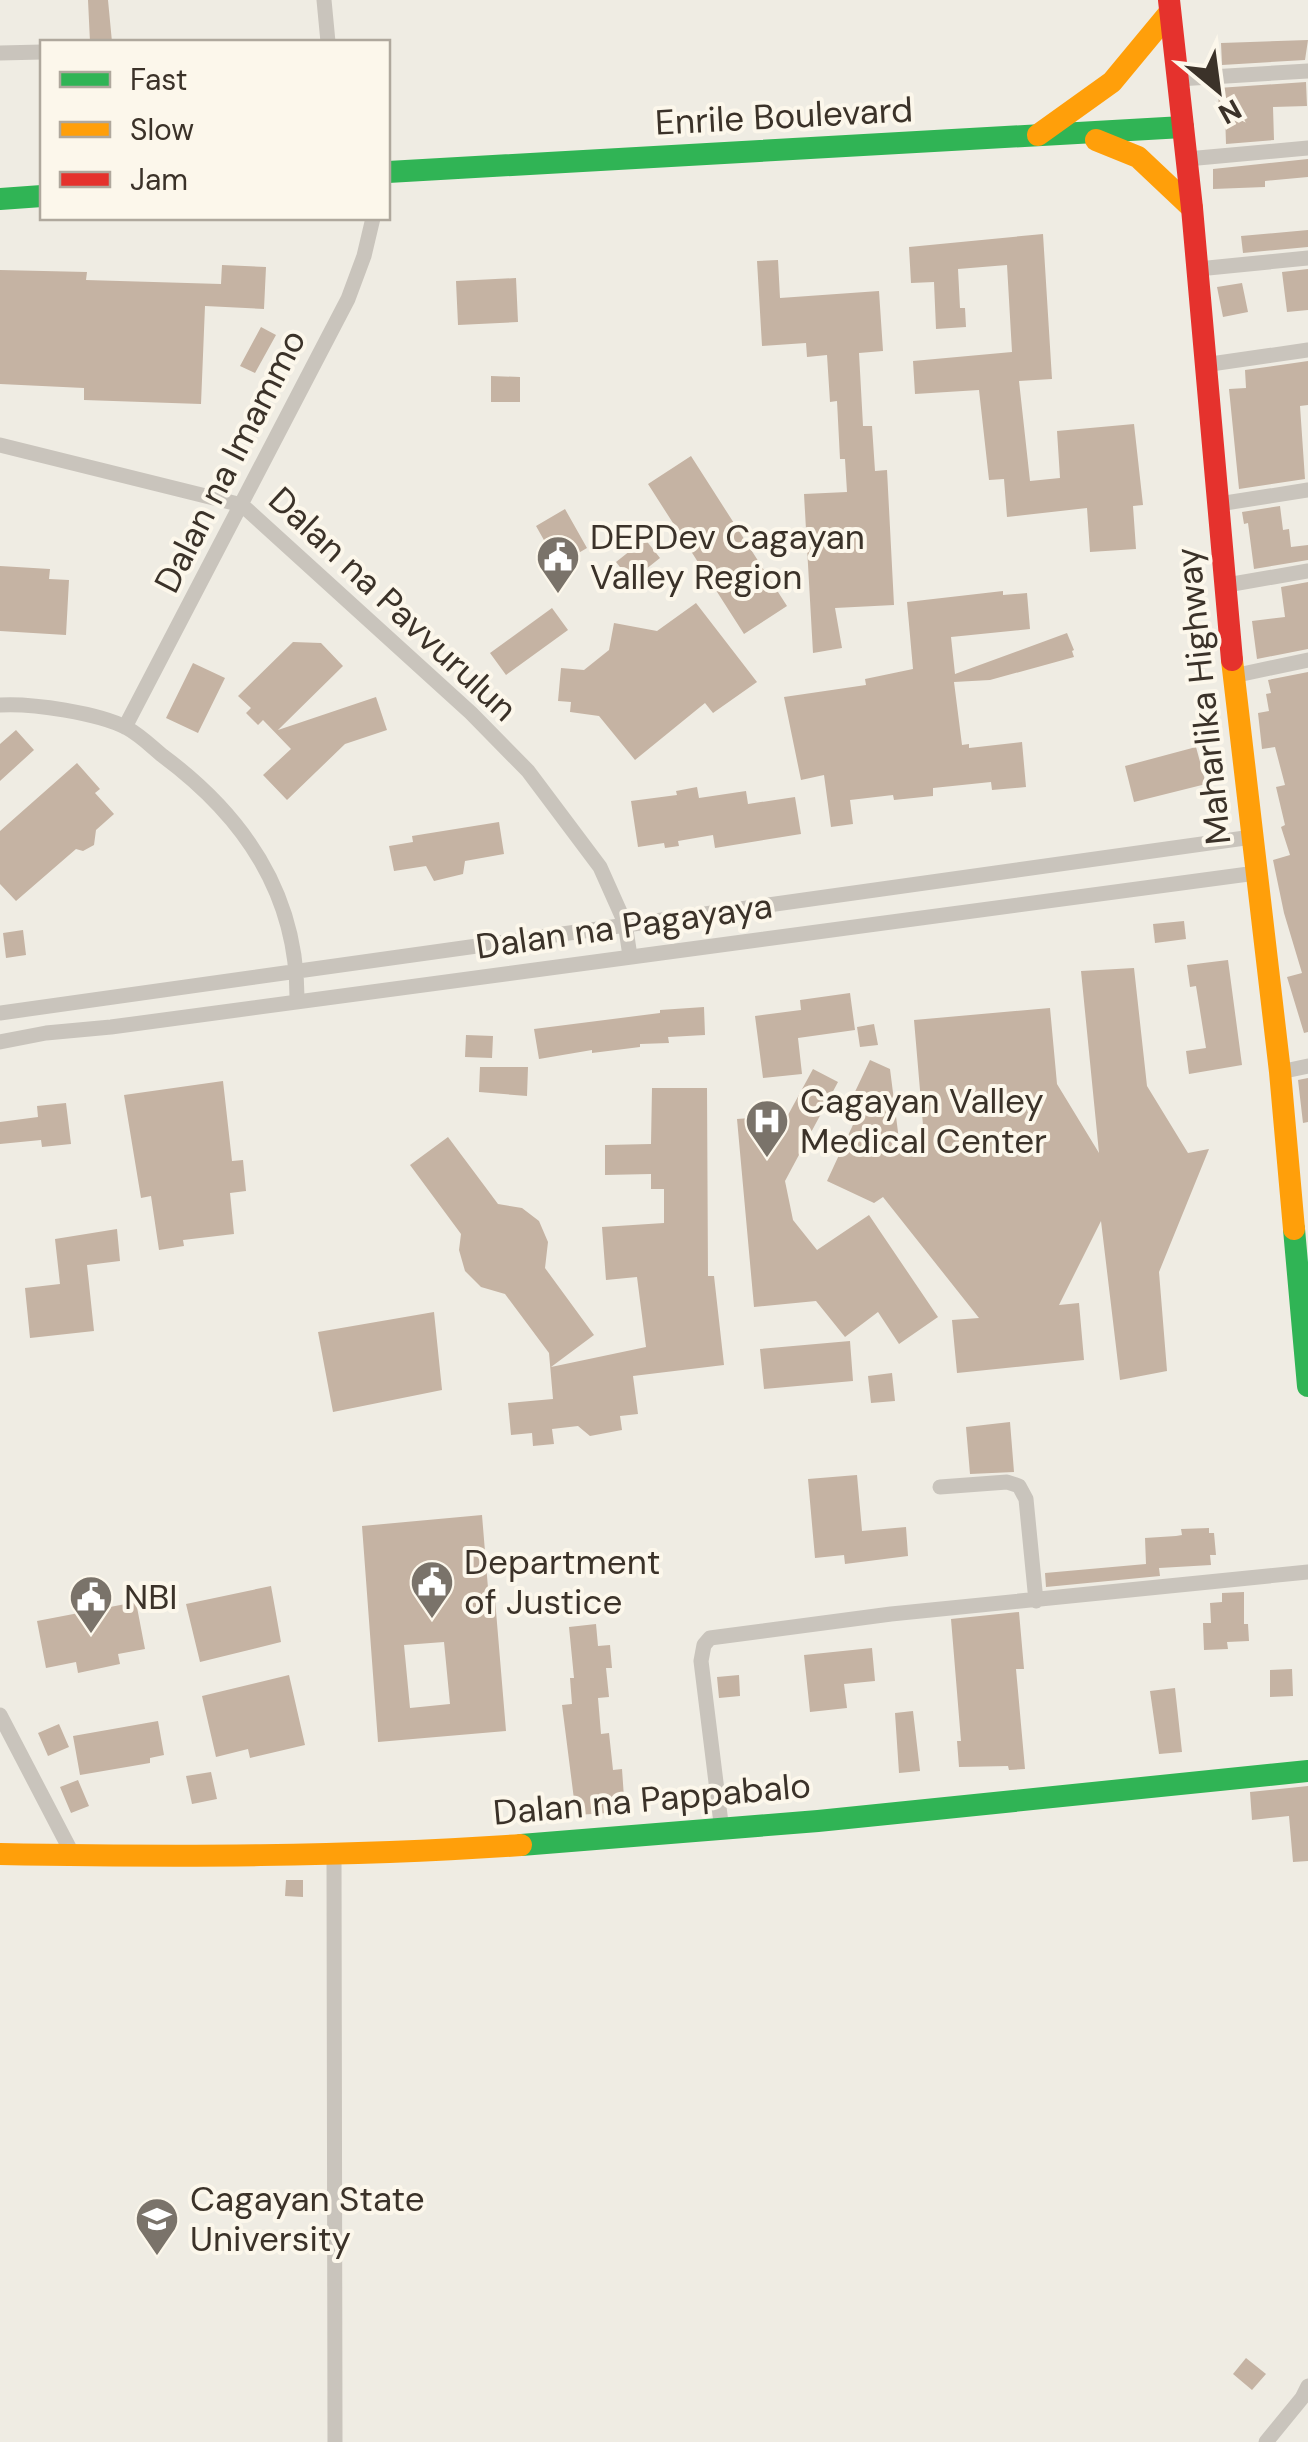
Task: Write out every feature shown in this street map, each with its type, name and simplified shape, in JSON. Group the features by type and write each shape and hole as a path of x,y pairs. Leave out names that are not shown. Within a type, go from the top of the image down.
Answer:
{"main road":[{"name":"Maharlika Highway","path":"1170,6 1198,270 1233,676 1303,1248 1308,1386"},
{"path":"1034,137 1086,106 1124,73 1170,6"},
{"name":"Enrile Boulevard","path":"390,172 1183,127"},
{"path":"1065,136 1103,141 1128,150 1158,173 1192,208"},
{"path":"0,199 40,196"},
{"name":"Dalan na Pappabalo","path":"0,1854 334,1854 493,1848 722,1831 1308,1770"}],"street":[{"path":"324,0 328,40"},
{"path":"0,53 40,52"},
{"path":"1178,79 1308,71"},
{"path":"1187,159 1308,148"},
{"name":"Dalan na Imammo","path":"126,727 348,299 373,220"},
{"path":"1198,270 1308,258"},
{"path":"1204,366 1308,350"},
{"name":"Dalan na Pavvurulun","path":"0,445 242,505 471,713 528,771 600,867 626,923 630,956"},
{"path":"1219,504 1308,490"},
{"path":"1227,585 1308,571"},
{"path":"1233,676 1308,660"},
{"path":"0,705 42,706 126,727 216,801 254,847 275,886 297,970 297,1000"},
{"name":"Dalan na Pagayaya","path":"0,1013 1252,837"},
{"name":"Dalan na Pagayaya","path":"0,1042 1256,873"},
{"path":"1280,1072 1308,1066"},
{"path":"940,1487 1007,1482 1019,1486 1026,1499 1036,1600"},
{"path":"722,1831 700,1662 710,1638 891,1614 1308,1572"},
{"path":"0,1715 74,1857"},
{"path":"334,1854 335,2442"},
{"path":"1266,2442 1308,2386"}],"building":[{"path":"88,0 108,0 112,40 90,40"},
{"path":"1308,40 1305,60 1222,65 1221,43"},
{"path":"1306,82 1307,106 1273,107 1274,140 1226,144 1225,113 1219,113 1218,88"},
{"path":"1308,159 1308,177 1265,181 1265,187 1213,189 1213,169"},
{"path":"1308,230 1308,247 1243,253 1241,236"},
{"path":"1043,234 1052,379 1019,381 1030,481 1060,478 1057,431 1134,424 1143,505 1133,506 1136,549 1090,552 1087,508 1007,517 1004,479 989,480 979,390 915,394 913,361 1012,352 1007,265 958,269 960,308 965,308 966,327 936,329 934,282 911,283 909,247"},
{"path":"778,260 780,298 879,291 883,351 859,353 863,426 872,426 875,471 887,470 894,605 835,608 842,648 813,653 804,494 847,492 845,459 840,459 837,401 830,402 827,355 807,357 806,343 762,346 757,261"},
{"path":"222,265 266,267 264,309 205,306 201,404 84,400 84,388 0,384 0,270 87,272 86,280 221,284"},
{"path":"1308,269 1308,310 1287,312 1282,272"},
{"path":"516,278 518,322 458,325 456,281"},
{"path":"1242,283 1248,312 1223,317 1217,287"},
{"path":"261,327 276,335 255,373 240,366"},
{"path":"1308,361 1308,405 1300,406 1305,479 1239,489 1229,389 1246,388 1245,370"},
{"path":"491,376 520,377 520,402 491,402"},
{"path":"691,456 787,606 744,634 648,484"},
{"path":"1280,506 1283,530 1289,529 1291,547 1308,545 1308,560 1254,569 1248,523 1244,524 1242,512"},
{"path":"565,509 587,548 558,565 536,526"},
{"path":"645,539 660,558 631,581 616,562"},
{"path":"0,566 50,569 49,579 69,580 66,635 0,631"},
{"path":"1308,582 1308,649 1257,659 1252,621 1285,617 1281,587"},
{"path":"1003,591 1003,595 1027,593 1030,629 951,637 955,674 1067,633 1074,650 1074,657 990,680 954,682 962,745 969,744 969,748 1022,742 1026,787 992,790 991,782 933,788 933,796 850,800 853,824 831,827 824,775 801,780 784,697 866,685 865,679 913,669 907,602"},
{"path":"696,603 757,682 713,713 705,703 635,760 599,716 570,712 571,702 558,701 561,668 584,670 609,650 614,623 657,631"},
{"path":"552,608 568,630 506,675 490,653"},
{"path":"293,642 321,643 343,666 278,730 376,697 387,730 345,744 287,800 263,775 291,749 263,720 258,725 246,713 251,708 238,696"},
{"path":"193,663 225,678 198,733 166,718"},
{"path":"1308,672 1308,1032 1304,1033 1287,977 1302,973 1273,860 1290,855 1281,827 1285,825 1276,787 1285,785 1275,747 1262,749 1258,713 1269,711 1268,680"},
{"path":"16,730 34,750 0,781 0,744"},
{"path":"1196,747 1206,784 1134,802 1125,766"},
{"path":"77,763 100,789 95,793 114,814 96,830 94,845 83,851 76,849 16,901 0,884 0,831"},
{"path":"697,787 699,798 746,791 748,804 795,797 801,834 715,848 713,835 678,841 679,846 665,848 664,843 638,847 631,801 677,795 676,791"},
{"path":"499,822 504,854 465,861 463,874 434,881 426,866 394,871 389,846 413,842 412,836"},
{"path":"1184,921 1186,939 1155,943 1153,924"},
{"path":"23,930 26,955 6,958 3,933"},
{"path":"1228,960 1242,1065 1189,1074 1186,1051 1206,1048 1196,986 1190,987 1187,965"},
{"path":"1134,968 1147,1086 1188,1153 1209,1149 1159,1272 1167,1371 1120,1380 1101,1221 1059,1305 1079,1303 1084,1360 957,1373 952,1320 979,1318 883,1197 874,1203 827,1181 864,1101 853,1096 870,1060 890,1069 899,1140 924,1137 914,1020 1050,1008 1057,1084 1099,1153 1081,971"},
{"path":"850,993 855,1030 798,1038 802,1074 763,1078 755,1016 801,1010 800,1000"},
{"path":"704,1007 705,1035 668,1037 669,1043 539,1059 534,1029"},
{"path":"874,1024 878,1045 860,1047 857,1027"},
{"path":"466,1035 493,1036 492,1058 465,1057"},
{"path":"480,1067 528,1067 527,1096 479,1092"},
{"path":"813,1069 838,1082 785,1181 793,1220 817,1250 869,1215 938,1317 899,1344 878,1312 845,1337 816,1301 754,1307 737,1119 788,1115"},
{"path":"1308,1078 1308,1122 1303,1123 1298,1080"},
{"path":"223,1081 232,1161 243,1160 246,1191 230,1193 234,1234 183,1240 184,1246 159,1250 151,1196 141,1198 124,1095"},
{"path":"652,1088 707,1088 708,1276 714,1276 724,1365 633,1376 638,1414 620,1416 622,1430 590,1436 578,1426 552,1429 554,1444 533,1446 532,1433 511,1435 508,1403 553,1399 549,1353 505,1294 481,1287 465,1271 459,1250 461,1234 410,1165 448,1137 498,1204 522,1208 539,1221 548,1242 545,1268 594,1335 551,1367 646,1347 637,1277 606,1280 602,1227 664,1223 664,1189 651,1189 651,1174 605,1175 605,1145 651,1144"},
{"path":"66,1103 71,1144 42,1147 41,1140 0,1144 0,1122 38,1117 37,1106"},
{"path":"117,1229 120,1261 87,1265 94,1331 30,1338 25,1288 60,1284 55,1239"},
{"path":"434,1312 442,1390 333,1412 318,1332"},
{"path":"850,1341 853,1381 764,1389 760,1349"},
{"path":"892,1373 895,1401 871,1403 868,1376"},
{"path":"1010,1422 1014,1472 970,1474 966,1427"},
{"path":"857,1475 862,1531 906,1527 908,1556 845,1564 844,1555 815,1558 808,1479"},
{"name":"Department of Justice","path":"482,1515 488,1588 494,1587 506,1731 378,1742 362,1526","holes":["444,1642 450,1704 410,1708 404,1645"]},
{"path":"1209,1528 1209,1533 1214,1533 1216,1555 1210,1555 1211,1565 1159,1568 1160,1576 1046,1587 1045,1573 1146,1564 1145,1538 1182,1535 1181,1529"},
{"path":"271,1586 281,1642 200,1662 186,1604"},
{"path":"1244,1592 1244,1624 1248,1624 1249,1641 1227,1642 1228,1649 1204,1650 1203,1623 1211,1623 1210,1603 1222,1602 1222,1593"},
{"name":"NBI","path":"136,1602 145,1649 118,1654 120,1664 78,1673 76,1662 46,1668 37,1621"},
{"path":"1019,1612 1024,1669 1016,1669 1025,1769 959,1767 957,1741 961,1741 951,1619"},
{"path":"596,1624 598,1646 610,1645 612,1668 606,1668 609,1697 598,1698 601,1734 609,1733 613,1770 622,1769 625,1812 576,1815 562,1705 572,1704 570,1678 574,1678 569,1627"},
{"path":"872,1648 875,1681 844,1684 847,1708 810,1712 804,1655"},
{"path":"1292,1669 1293,1696 1270,1697 1270,1670"},
{"path":"289,1675 305,1745 250,1758 248,1749 216,1757 202,1696"},
{"path":"739,1675 740,1696 719,1698 717,1677"},
{"path":"1175,1688 1182,1752 1159,1754 1150,1691"},
{"path":"913,1711 920,1771 899,1773 895,1713"},
{"path":"158,1721 164,1755 150,1758 150,1763 80,1775 73,1736"},
{"path":"59,1724 69,1747 48,1756 38,1733"},
{"path":"211,1772 217,1799 192,1804 186,1776"},
{"path":"78,1780 89,1806 71,1813 60,1787"},
{"path":"1308,1786 1308,1861 1293,1862 1289,1816 1252,1820 1250,1792"},
{"path":"286,1880 303,1880 303,1897 285,1896"},
{"path":"1246,2358 1266,2374 1252,2390 1233,2374"}],"traffic: fast":[{"path":"390,172 1183,127"},
{"path":"0,199 40,196"},
{"path":"1294,1229 1308,1386"},
{"path":"521,1845 818,1821 1308,1771"}],"traffic: slow":[{"path":"1038,135 1112,82 1170,12"},
{"path":"1096,140 1138,157 1192,208"},
{"path":"1232,660 1280,1072 1294,1229"},
{"path":"0,1854 260,1855 521,1845"}],"traffic: jam":[{"path":"1169,0 1192,208 1232,660"}],"place":[{"name":"DEPDev Cagayan Valley Region","path":"558,595"},
{"name":"Cagayan Valley Medical Center","path":"767,1159"},
{"name":"Department of Justice","path":"432,1620"},
{"name":"NBI","path":"91,1635"},
{"name":"Cagayan State University","path":"157,2257"}]}
